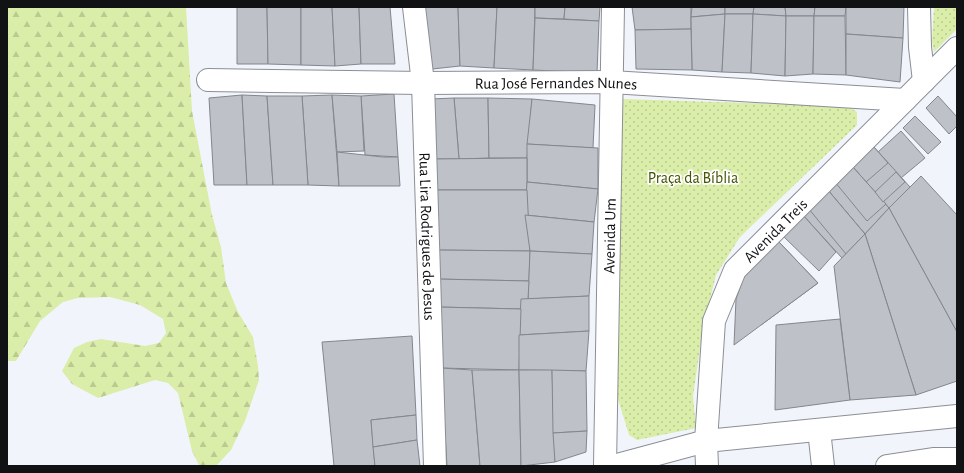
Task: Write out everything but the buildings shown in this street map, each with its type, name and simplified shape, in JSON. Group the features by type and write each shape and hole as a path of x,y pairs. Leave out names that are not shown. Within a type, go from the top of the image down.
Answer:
{"street":[{"name":"Rua Lira Rodrigues de Jesus","path":"414,7 423,83 435,466"},
{"name":"Avenida Um","path":"605,466 613,7"},
{"path":"919,7 920,47 924,82"},
{"name":"Avenida Treis","path":"707,466 706,440 714,321 735,270 957,48"},
{"name":"Rua José Fernandes Nunes","path":"208,80 423,83 612,82 905,100"},
{"path":"613,466 706,440 957,416"},
{"path":"819,430 823,466"},
{"path":"887,466 957,459"}],"green space":[{"path":"7,7 186,7 192,111 212,215 221,247 226,283 238,312 253,337 259,380 245,421 231,450 216,466 199,465 192,451 178,393 168,383 155,380 98,398 72,384 62,371 74,348 87,342 101,339 145,346 159,343 166,333 163,319 140,305 110,297 78,298 63,302 40,321 16,361 7,361"},
{"path":"934,7 957,7 957,29 934,52 932,41"},
{"name":"Praça da Bíblia","path":"623,99 848,106 857,112 857,125 740,237 716,275 703,328 693,396 696,428 637,440 629,435 614,386 620,107"}]}
